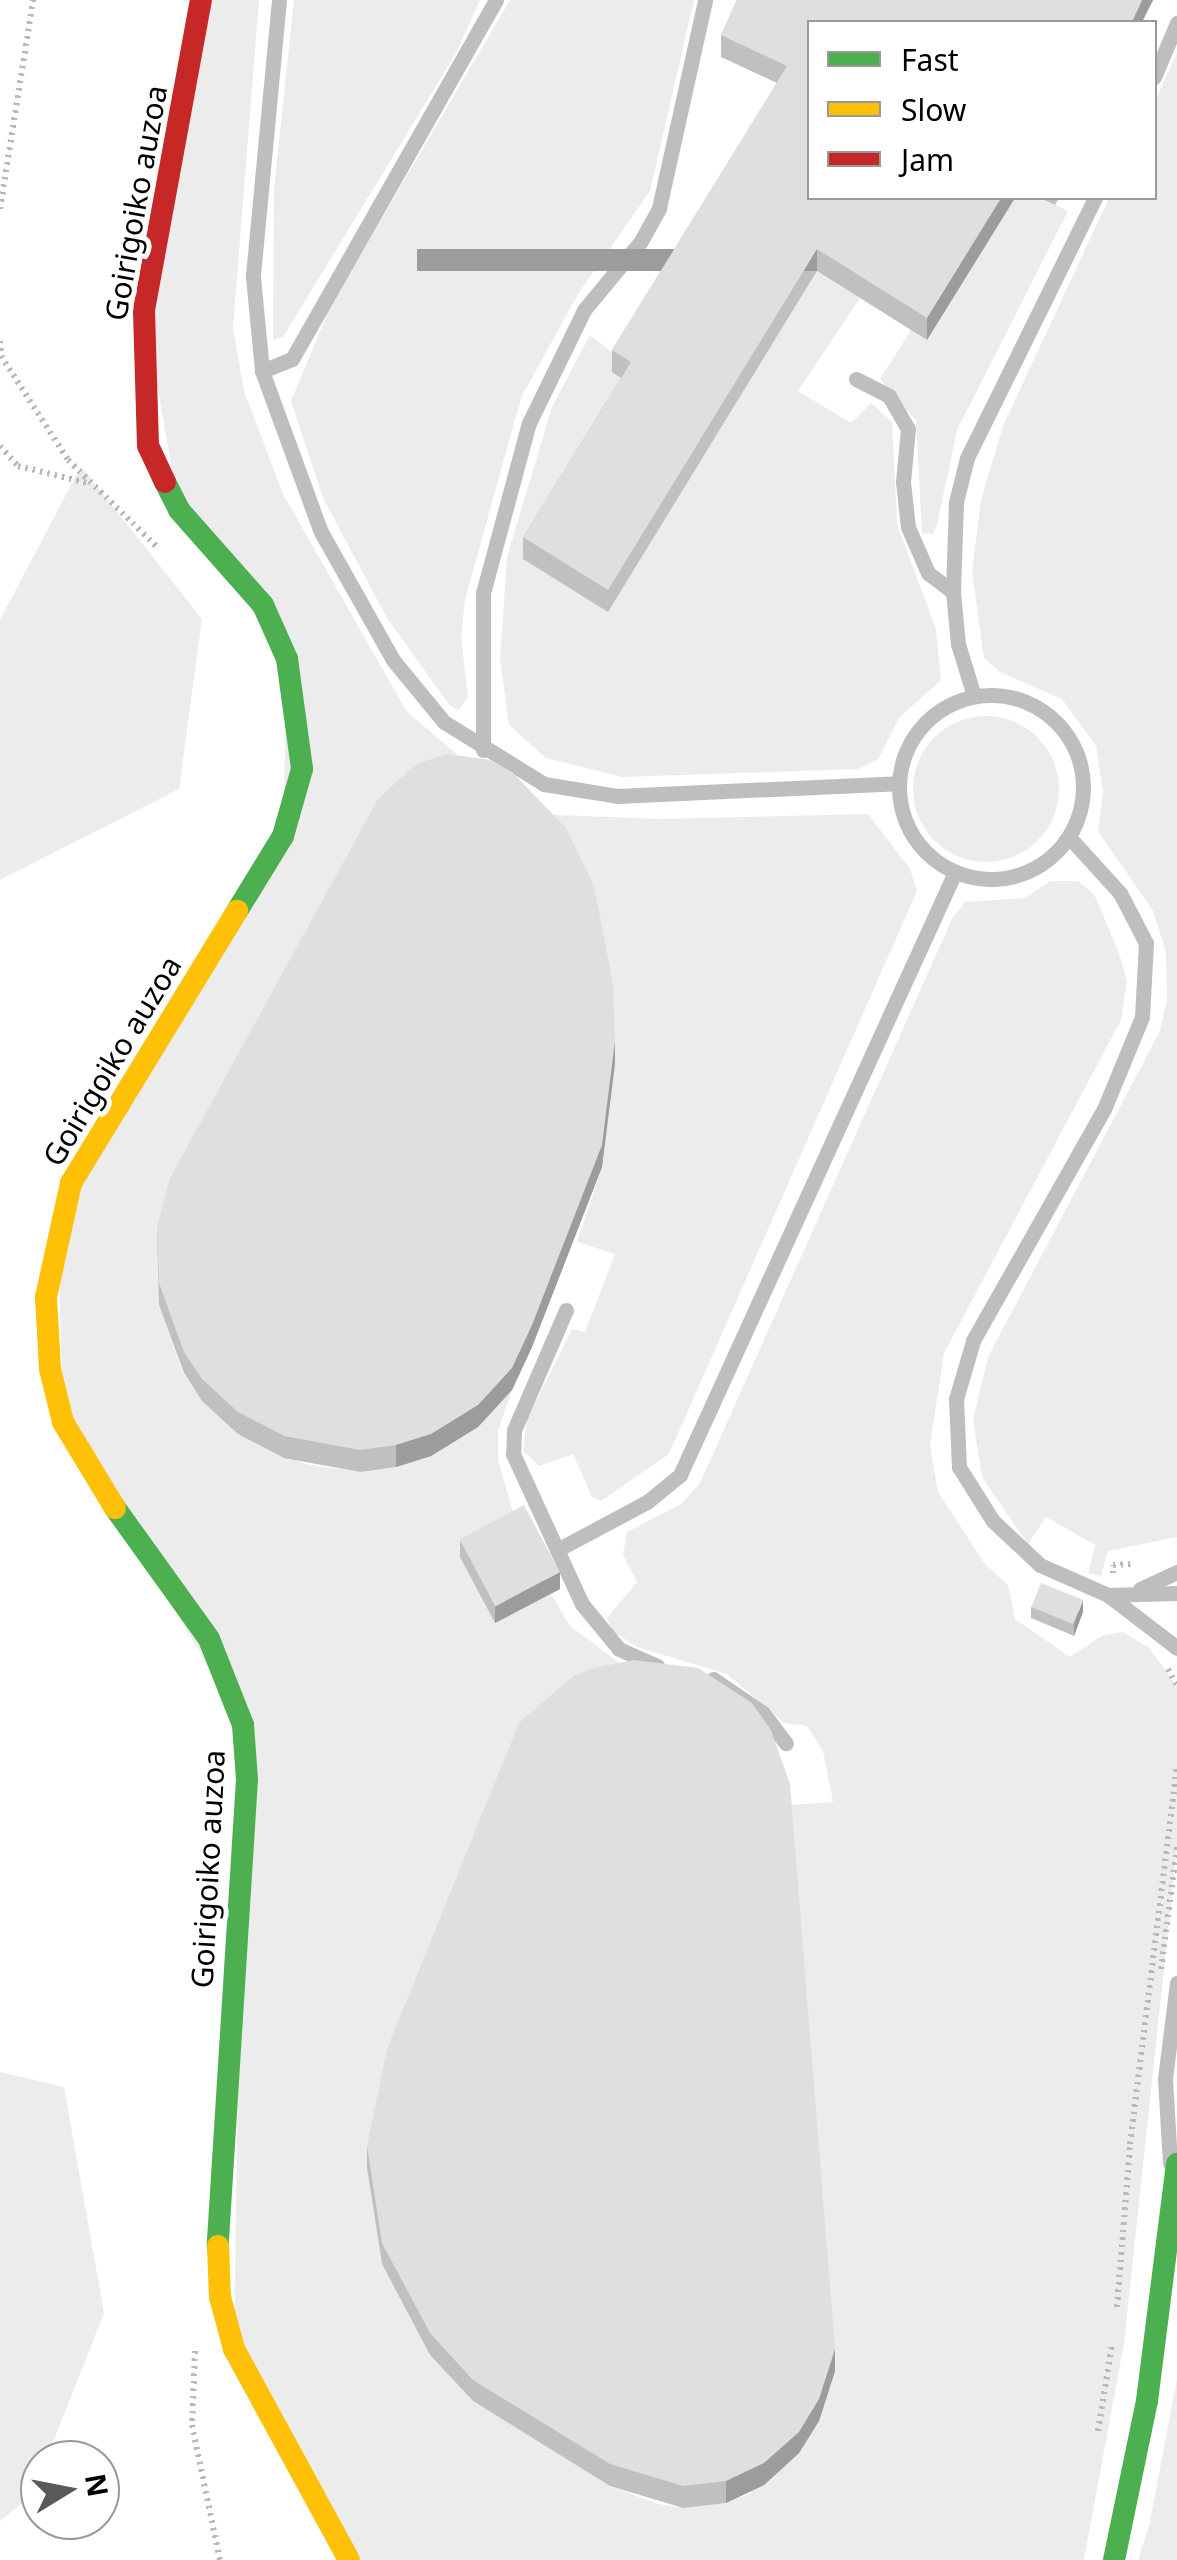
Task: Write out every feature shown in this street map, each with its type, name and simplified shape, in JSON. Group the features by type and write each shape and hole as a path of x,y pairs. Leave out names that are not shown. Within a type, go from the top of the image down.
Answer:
{"street":[{"name":"Goirigoiko auzoa","path":"200,0 144,310 148,446 180,510 263,606 287,658 302,769 283,836 71,1182 58,1225 47,1315 63,1422 86,1468 209,1639 243,1725 248,1779 216,2208 220,2296 234,2349 348,2560"},
{"path":"1114,2560 1148,2401 1177,2164"}],"lane":[{"path":"279,0 254,277 262,371 321,532 384,644 444,722 544,784 617,796 898,783"},
{"path":"262,371 292,359 496,0"},
{"path":"484,750 483,593 529,423 584,310 641,241 659,208 705,0"},
{"path":"1157,70 1177,23"},
{"path":"974,696 958,644 953,592 956,502 968,458 1094,200"},
{"path":"856,379 888,396 908,429 902,482 908,526 928,573 953,592"},
{"path":"1005,695 1058,723 1083,778 1069,836 1030,871 1006,878 955,872 913,836 898,783 905,752 921,726 945,706 974,696 1005,695"},
{"path":"1069,836 1120,893 1146,943 1142,1018 1104,1109 973,1341 956,1398 959,1467 993,1520 1040,1565 1108,1595 1148,1621 1177,1648"},
{"path":"557,1550 647,1502 680,1475 709,1424 955,872"},
{"path":"566,1310 514,1430 513,1454 557,1550 605,1637 638,1660 672,1668"},
{"path":"1135,1592 1177,1572"},
{"path":"1108,1595 1177,1593"},
{"path":"1148,1621 1177,1633"},
{"path":"694,1672 764,1713 786,1743"},
{"path":"1172,2199 1165,2078 1177,1983"}],"path":[{"path":"0,209 33,0"},
{"path":"0,340 2,356 30,404 89,483 171,559"},
{"path":"0,446 18,466 89,483"},
{"path":"1116,2321 1138,2070 1177,1767"},
{"path":"1096,2445 1113,2339"},
{"path":"196,2346 192,2425 220,2560"}],"shaded area":[{"path":"201,0 259,0 233,328 244,391 283,494 407,712 490,782 161,1226 159,1305 183,1373 202,1401 239,1434 305,1464 360,1472 431,1456 478,1427 512,1390 498,1431 498,1460 517,1526 495,1623 551,1594 570,1626 621,1664 367,2168 382,2264 430,2355 473,2401 610,2486 658,2504 683,2508 746,2496 799,2453 819,2421 835,2371 790,1805 833,1802 823,1751 807,1726 784,1723 727,1674 637,1647 612,1631 607,1618 637,1582 623,1555 627,1532 681,1504 700,1483 952,919 965,902 1025,898 1050,881 1078,881 1094,894 1119,953 1127,981 1121,1020 944,1353 930,1446 938,1492 985,1564 1008,1585 1015,1619 1070,1657 1103,1635 1123,1632 1149,1648 1177,1686 1177,1847 1124,2343 1084,2560 349,2560 234,2349 243,1725 63,1422 58,1225 283,836 287,658 179,510 144,310"},
{"path":"294,0 480,0 456,53 283,337 273,340 274,190"},
{"path":"510,0 694,0 650,191 578,294 521,398 465,600 461,637 468,697 459,710 450,706 387,618 323,498 291,401 332,303"},
{"path":"1177,53 1177,1537 1108,1551 1101,1576 1088,1573 1095,1545 1046,1517 1028,1544 982,1477 973,1420 988,1357 1159,1033 1167,1000 1166,952 1153,911 1098,831 1103,792 1096,746 1062,699 1000,672 984,658 972,572 981,500 1003,426 1108,200 1157,200 1157,97"},
{"path":"1014,200 1044,200 1068,211 957,430 933,534 922,533 916,421 880,379 911,330 928,339"},
{"path":"817,271 860,298 798,391 851,423 871,403 892,422 897,524 936,629 941,680 899,718 878,759 858,769 622,777 546,758 509,725 500,660 507,557 552,407 590,335 716,436"},
{"path":"81,466 202,619 179,789 0,880 0,620"},
{"path":"986,716 1014,722 1038,737 1053,761 1059,789 1053,817 1038,841 1014,856 986,862 958,856 934,841 919,817 913,789 919,761 934,737 958,722"},
{"path":"533,814 660,819 868,814 910,869 917,891 669,1454 601,1501 592,1497 573,1454 539,1466 523,1451 527,1420 572,1329 585,1332 615,1254 577,1242 602,1167 615,1063"},
{"path":"0,2072 64,2087 104,2313 54,2440 20,2440 20,2505 0,2521"},
{"path":"1177,2379 1177,2560 1138,2560 1149,2526"}],"building":[{"path":"737,0 1142,0 1133,20 807,20 807,200 1000,200 927,318 817,249 608,590 523,537 631,362 612,350 787,66 721,35"},
{"path":"447,754 490,760 512,772 566,828 594,886 613,984 615,1041 602,1145 512,1368 478,1405 431,1434 396,1445 360,1450 284,1436 238,1412 202,1379 184,1352 159,1283 157,1227 170,1178 378,799 416,764"},
{"path":"524,1505 560,1572 495,1606 460,1539"},
{"path":"1041,1583 1083,1600 1073,1624 1031,1607"},
{"path":"634,1660 698,1668 752,1703 771,1730 790,1784 835,2349 819,2399 799,2432 764,2463 726,2481 683,2486 610,2464 473,2380 430,2333 382,2243 367,2146 387,2049 519,1723 572,1677 593,1668"}],"traffic: fast":[{"path":"165,482 179,510 263,605 287,659 302,769 283,836 237,911"},
{"path":"115,1508 209,1639 243,1725 247,1779 218,2246"},
{"path":"1114,2560 1147,2401 1177,2164"}],"traffic: slow":[{"path":"115,1508 63,1422 50,1369 46,1297 71,1183 237,911"},
{"path":"218,2246 220,2297 234,2349 349,2560"}],"traffic: jam":[{"path":"165,482 148,446 144,310 201,0"}]}
